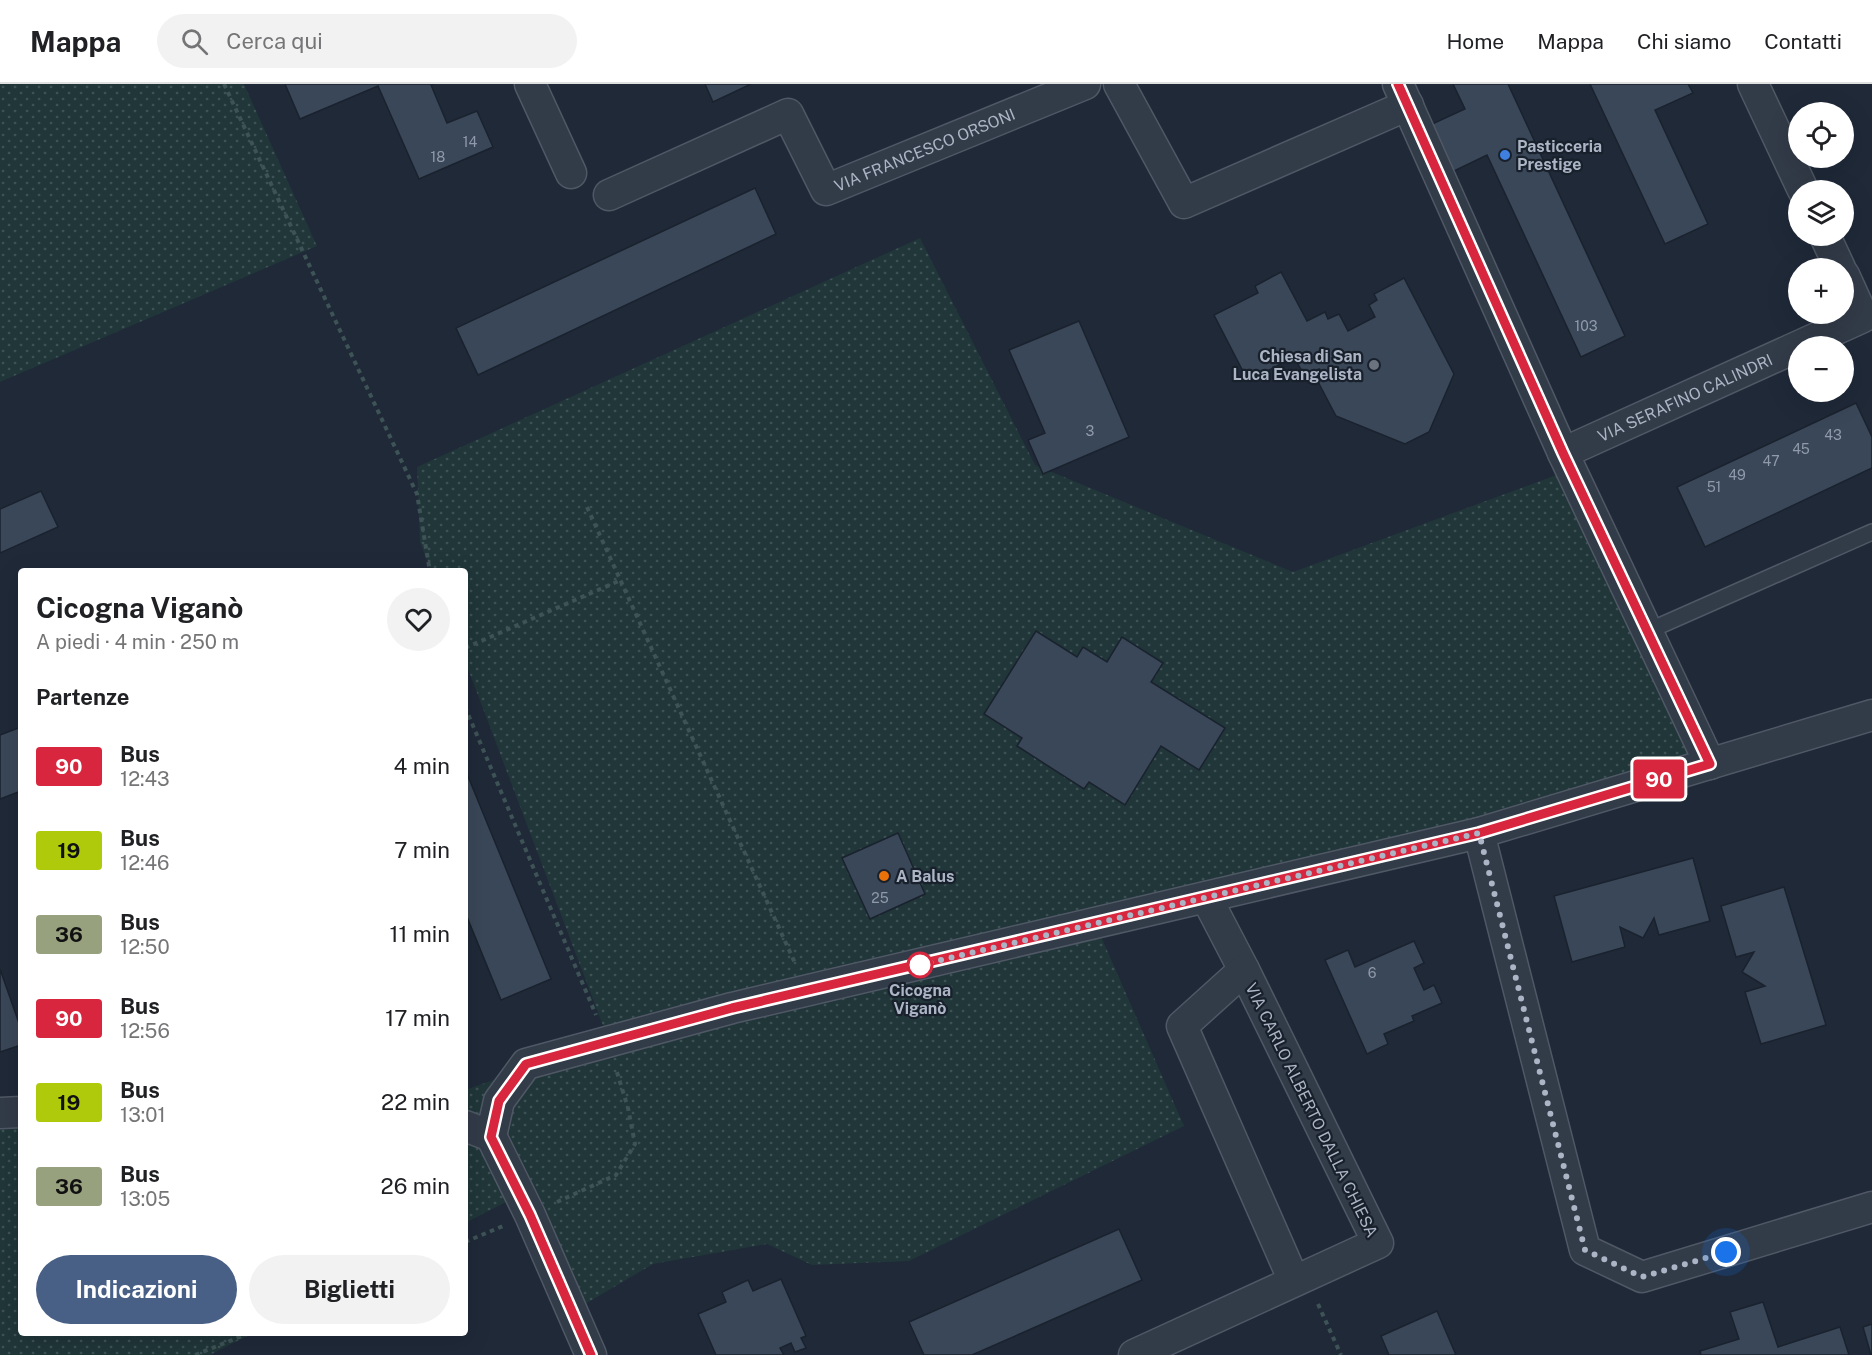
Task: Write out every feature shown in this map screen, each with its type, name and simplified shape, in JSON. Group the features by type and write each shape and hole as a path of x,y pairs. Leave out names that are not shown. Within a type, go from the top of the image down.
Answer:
{"street":[{"path":"530,84 571,173"},
{"name":"VIA FRANCESCO ORSONI","path":"609,195 788,114 826,190 1085,84"},
{"path":"1119,84 1184,203 1403,94 1563,453 1710,764"},
{"path":"1753,84 1798,180"},
{"name":"VIA SERAFINO CALINDRI","path":"1854,297 1863,317 1854,321"},
{"name":"VIA SERAFINO CALINDRI","path":"1563,453 1848,324"},
{"path":"591,1355 530,1215 478,1131 526,1064 608,1040 808,991 1479,833 1872,715"},
{"path":"1479,833 1585,1250 1642,1277 1872,1207"},
{"name":"VIA CARLO ALBERTO DALLA CHIESA","path":"1134,1355 1378,1243 1206,897"},
{"name":"VIA CARLO ALBERTO DALLA CHIESA","path":"1244,970 1182,1026 1300,1279"},
{"path":"0,1113 18,1112"}],"lane":[{"path":"1648,631 1872,532"}],"path":[{"path":"224,84 417,494 429,568"},
{"path":"587,507 808,991"},
{"path":"468,647 621,580"},
{"path":"468,714 608,1040 628,1108 635,1144 616,1175 468,1241"},
{"path":"1300,1279 1341,1355"},
{"path":"195,1355 242,1336"}],"green space":[{"path":"0,84 244,84 317,246 0,382"},
{"path":"920,238 1035,465 1293,572 1559,474 1703,770 1096,925 1184,1126 909,1261 812,1265 767,1244 653,1264 570,1313 514,1198 468,1221 468,1089 608,1039 468,669 468,568 430,568 420,542 417,467"},
{"path":"18,1115 18,1336 247,1336 210,1355 0,1355 0,1116"}],"building":[{"path":"285,84 434,84 431,85 447,123 477,111 493,147 419,179 378,86 300,119"},
{"path":"705,84 751,84 713,102"},
{"path":"1453,84 1508,84 1625,336 1581,357 1487,155 1452,172 1430,125 1465,109"},
{"path":"1590,84 1688,84 1693,93 1655,110 1708,224 1665,244"},
{"path":"755,188 776,234 478,375 456,328"},
{"name":"Chiesa di San Luca Evangelista","path":"1281,272 1307,321 1325,312 1328,319 1339,314 1348,331 1375,317 1369,305 1377,300 1374,294 1404,278 1454,374 1429,432 1405,444 1336,416 1316,378 1308,382 1294,357 1248,381 1214,315 1258,293 1255,286"},
{"path":"1079,321 1129,437 1043,474 1028,440 1045,433 1009,350"},
{"path":"1856,403 1872,437 1872,468 1705,547 1677,487"},
{"path":"41,491 58,527 0,553 0,509"},
{"path":"1036,631 1077,657 1083,647 1107,662 1122,637 1163,663 1151,682 1225,728 1199,770 1161,746 1125,805 1089,782 1084,789 1017,746 1022,738 984,714"},
{"path":"18,728 18,792 0,799 0,735"},
{"path":"468,776 551,979 501,1000 468,919"},
{"name":"A Balus","path":"898,833 925,894 870,919 842,858"},
{"path":"1693,858 1710,921 1659,935 1654,918 1643,938 1620,927 1625,947 1572,962 1554,896"},
{"path":"1784,887 1826,1025 1761,1044 1745,992 1765,986 1742,972 1754,952 1736,957 1721,906"},
{"path":"1414,941 1424,963 1414,968 1424,990 1434,985 1442,1003 1412,1016 1414,1021 1384,1034 1388,1044 1367,1054 1325,960 1348,950 1355,967"},
{"path":"0,969 18,1020 18,1046 0,1052"},
{"path":"1119,1229 1142,1280 972,1355 924,1355 909,1322"},
{"path":"781,1279 806,1336 801,1338 806,1348 795,1352 791,1343 780,1348 784,1355 716,1355 698,1314 726,1302 722,1292 748,1280 753,1291"},
{"path":"1763,1302 1778,1347 1840,1327 1849,1355 1701,1355 1700,1351 1739,1339 1730,1312"},
{"path":"1437,1311 1456,1355 1389,1355 1381,1336"},
{"path":"1872,1324 1872,1355 1871,1355 1863,1327"}],"bus line":[{"name":"90","path":"591,1355 530,1215 491,1137 499,1101 526,1064 732,1008 1479,833 1710,764 1563,453 1398,84"}],"place":[{"name":"Pasticceria Prestige","path":"1505,155"},
{"name":"Chiesa di San Luca Evangelista","path":"1374,365"},
{"name":"A Balus","path":"884,876"},
{"name":"Cicogna Viganò","path":"920,965"}],"route":[{"path":"920,965 1479,833 1585,1250 1642,1277 1726,1252"}]}
